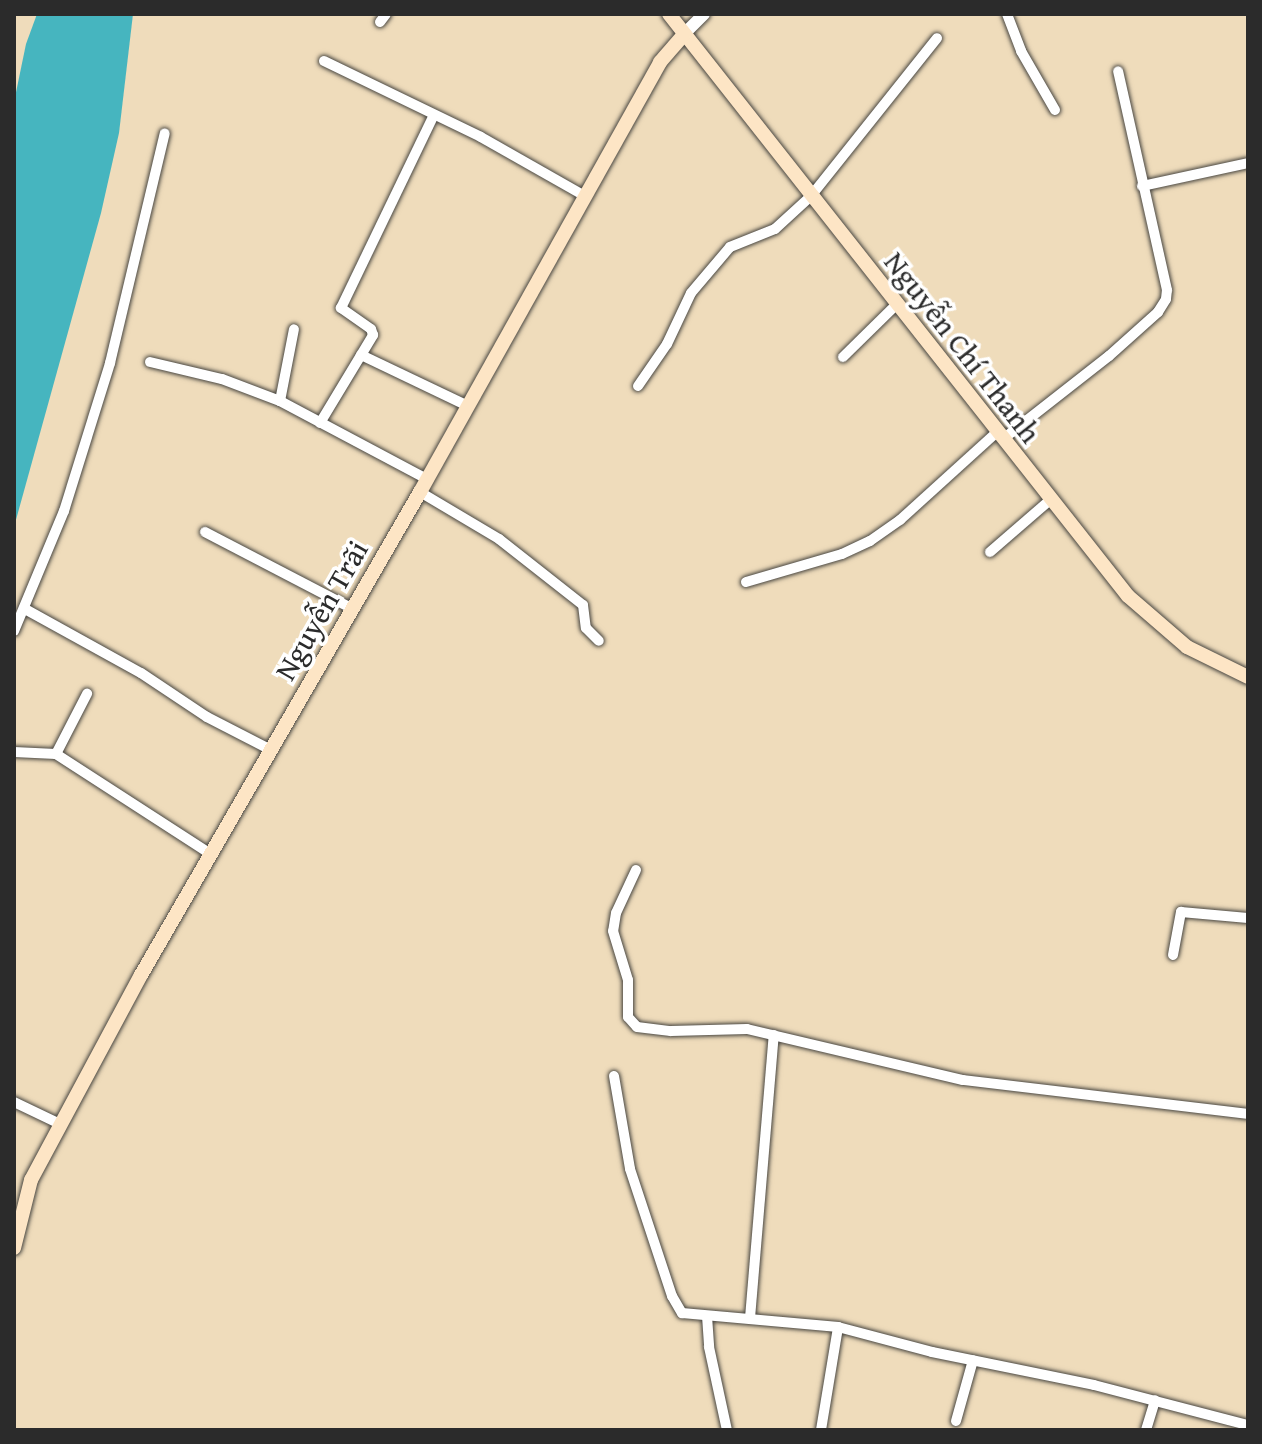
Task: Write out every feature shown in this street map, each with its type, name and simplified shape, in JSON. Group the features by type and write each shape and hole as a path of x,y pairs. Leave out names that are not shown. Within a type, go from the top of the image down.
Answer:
{"main road":[{"name":"Nguyễn Chí Thanh","path":"669,14 1128,596 1187,647 1248,677"},
{"name":"Nguyễn Trãi","path":"14,1248 31,1180 60,1124 660,62 684,34"}],"street":[{"name":"Nguyễn Trãi","path":"684,34 704,14"},
{"path":"1007,14 1021,51 1055,110"},
{"path":"638,386 667,344 691,293 730,247 775,229 811,196 937,38"},
{"path":"324,61 434,115 585,196"},
{"path":"746,582 831,557 870,541 900,520 1000,435 1109,356 1163,305 1167,290 1118,71"},
{"path":"320,423 373,335 371,329 341,308 434,115"},
{"path":"14,631 64,511 110,363 165,133"},
{"path":"1142,186 1248,163"},
{"path":"843,357 896,305"},
{"path":"280,401 294,329"},
{"path":"361,355 468,406"},
{"path":"150,362 222,379 280,401 423,486 499,539 583,605 586,628 599,641"},
{"path":"990,552 1050,500"},
{"path":"205,532 351,608"},
{"path":"25,609 271,750"},
{"path":"56,754 87,694"},
{"path":"14,752 56,754 212,855"},
{"path":"636,870 616,913 613,931 628,980 628,1011 633,1024 655,1031 734,1027 963,1080 1248,1114"},
{"path":"1173,955 1181,912 1248,918"},
{"path":"750,1318 774,1035"},
{"path":"614,1076 630,1169 672,1296 682,1313 838,1327 1155,1400 1248,1425"},
{"path":"14,1102 60,1124"},
{"path":"707,1316 709,1347 727,1430"},
{"path":"821,1430 838,1327"},
{"path":"956,1421 973,1360"},
{"path":"1146,1430 1155,1400"}],"water":[{"path":"37,14 133,14 119,133 101,213 14,527 14,102 26,44"}]}
